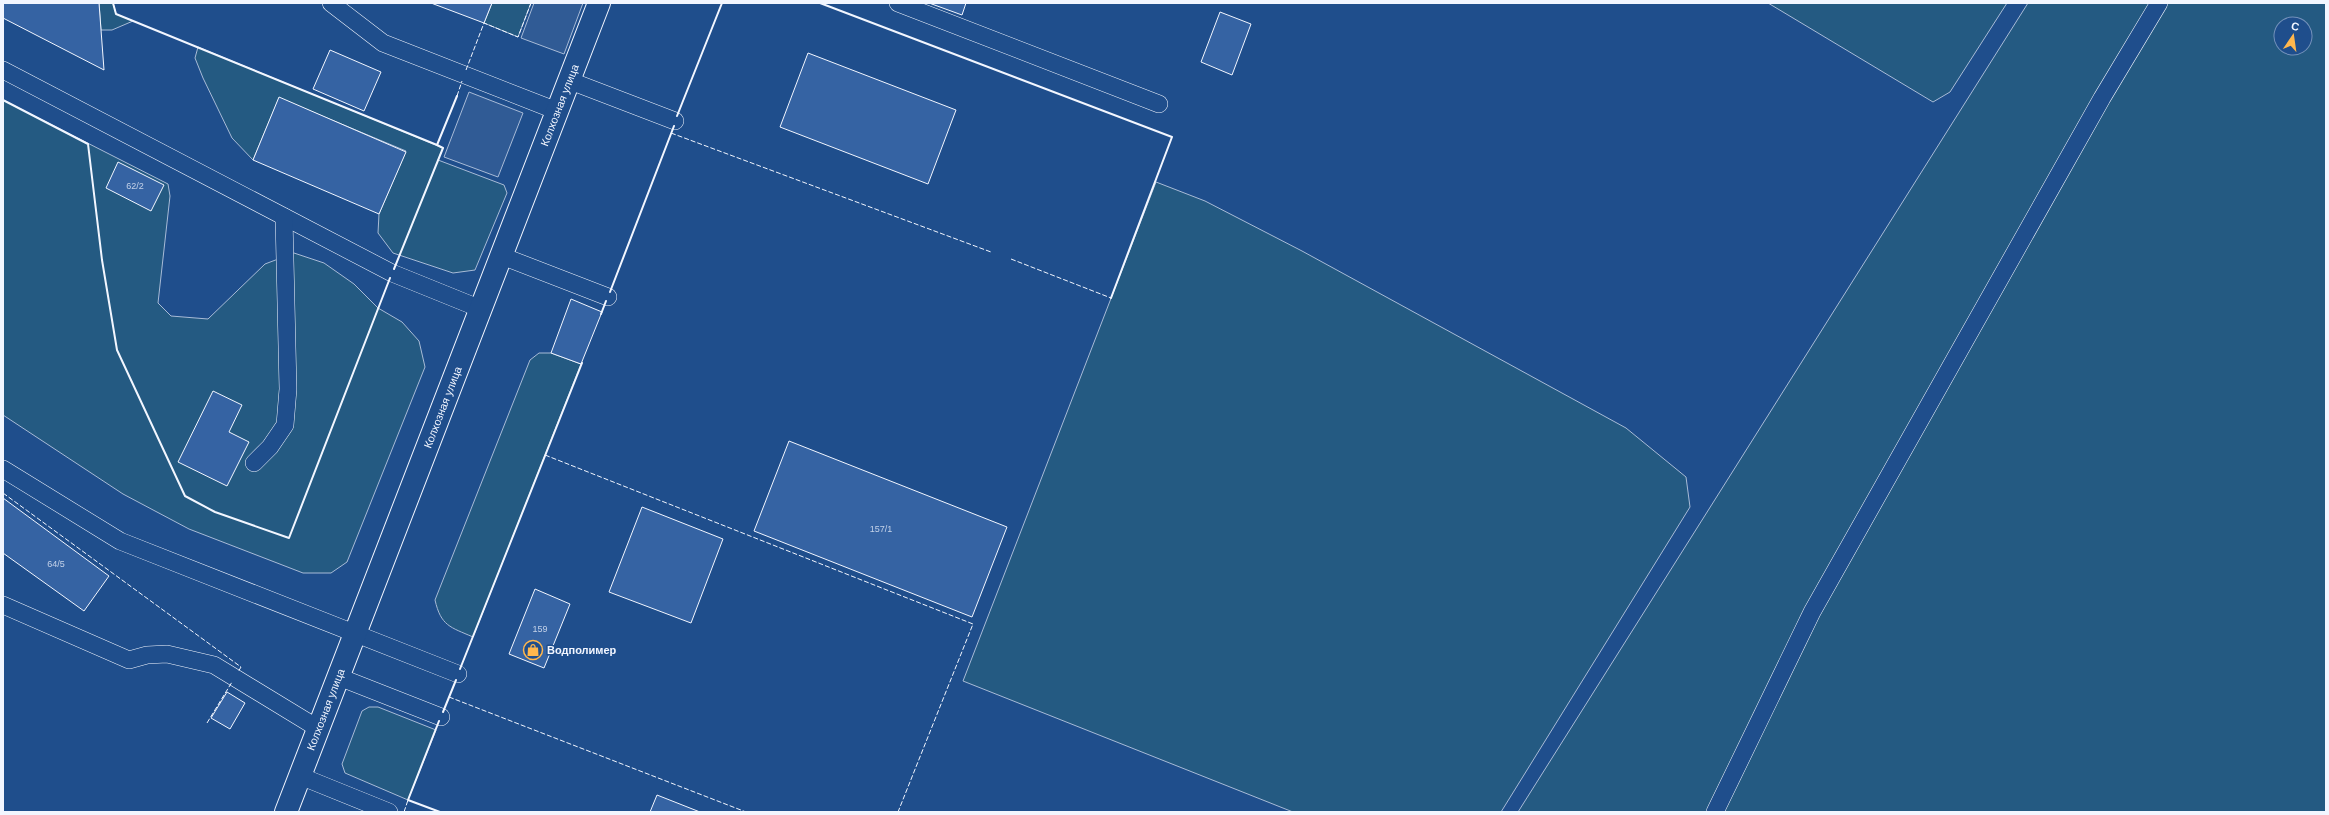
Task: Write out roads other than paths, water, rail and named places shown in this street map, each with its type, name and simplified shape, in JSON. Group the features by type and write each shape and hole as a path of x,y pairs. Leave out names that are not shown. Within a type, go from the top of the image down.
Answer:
{"street":[{"name":"Колхозная улица","path":"286,812 599,3"}],"lane":[{"path":"331,3 383,43 557,111"},
{"path":"898,3 1159,104"},
{"path":"1715,812 1812,612 2102,98 2159,3"},
{"path":"3,70 392,274 481,309"},
{"path":"568,80 676,121"},
{"path":"254,463 270,447 285,425 288,389 284,217"},
{"path":"502,256 608,297"},
{"path":"3,469 120,541 355,635 458,674"},
{"path":"3,605 129,660 147,655 167,654 214,665 318,729"},
{"path":"339,678 441,717"},
{"path":"300,776 389,812"}],"place":[{"name":"Водполимер","path":"533,650"}]}
